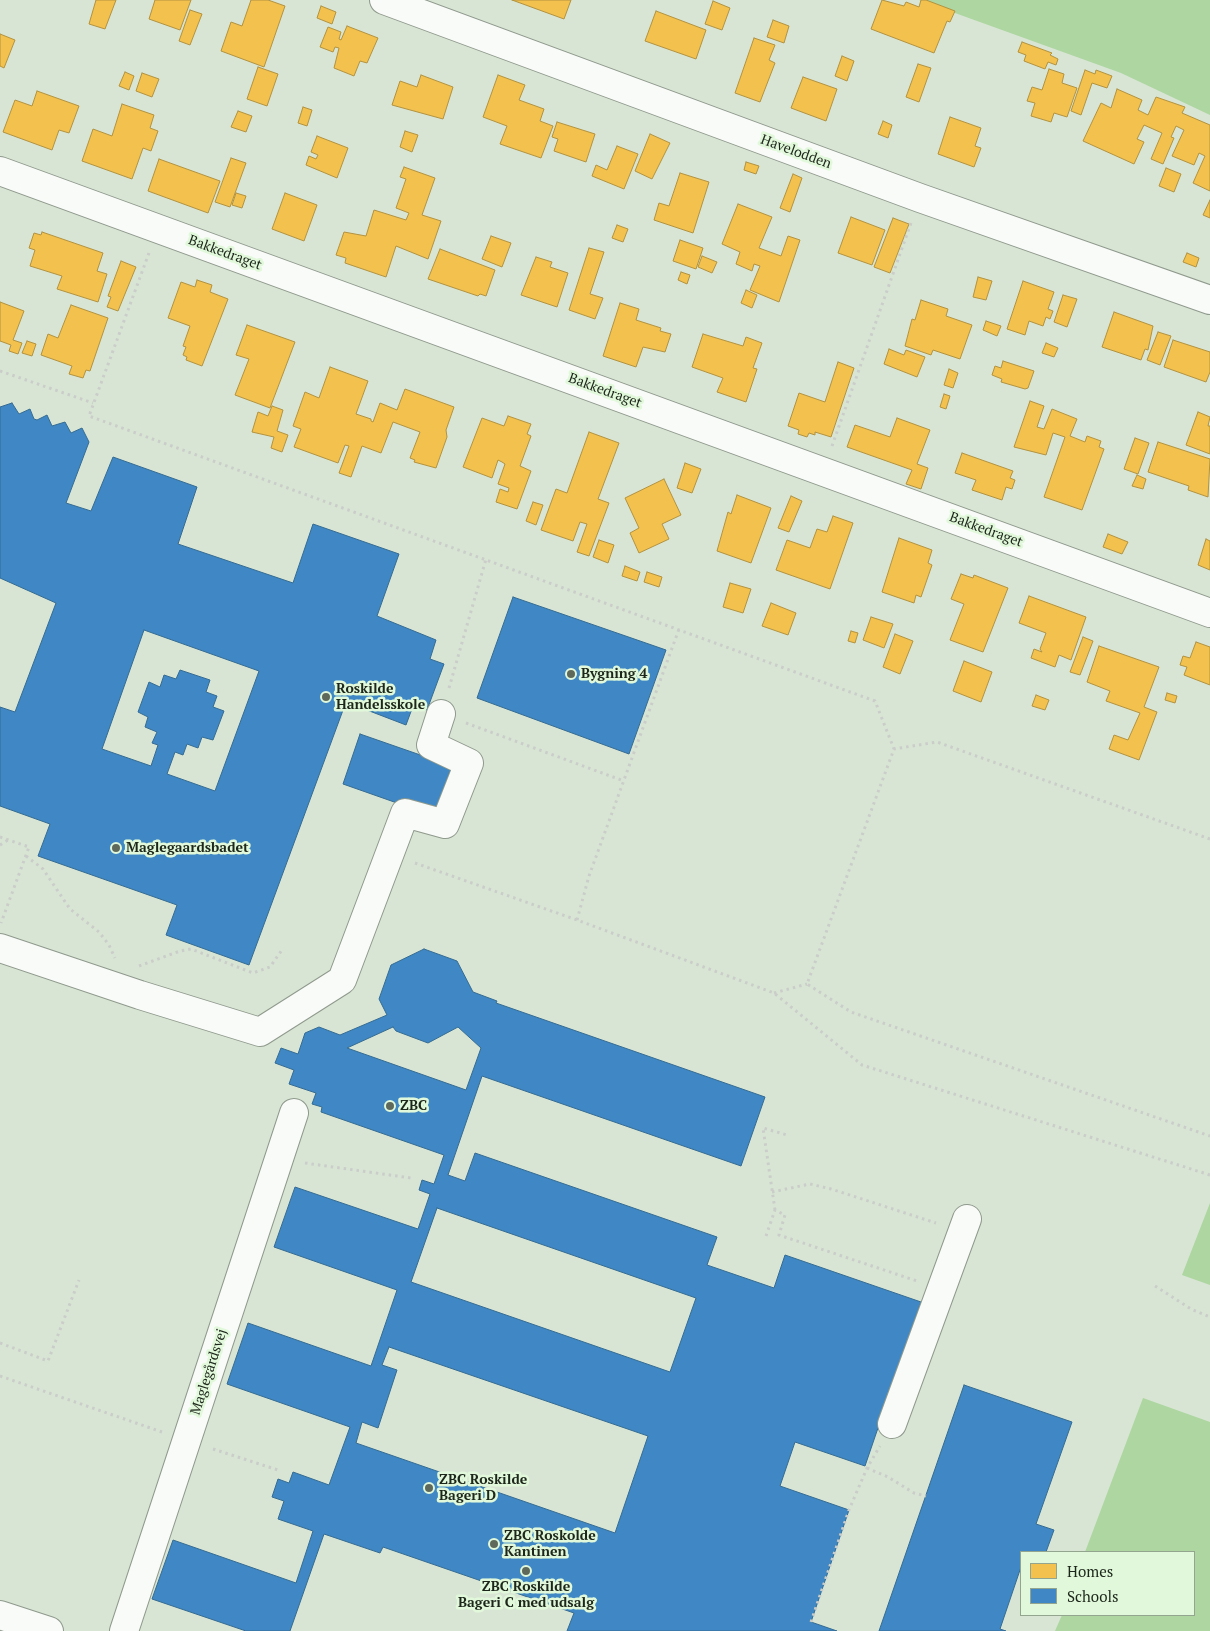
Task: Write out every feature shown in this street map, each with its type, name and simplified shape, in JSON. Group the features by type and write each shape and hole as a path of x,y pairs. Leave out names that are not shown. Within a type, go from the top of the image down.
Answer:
{"street":[{"name":"Havelodden","path":"384,0 920,198 1210,300"},
{"name":"Bakkedraget","path":"0,171 823,470 1210,613"},
{"path":"0,948 140,995 260,1032 342,980 404,814 445,824 470,763 431,745 441,714"},
{"name":"Maglegårdsvej","path":"124,1631 294,1113"},
{"path":"892,1424 965,1226"},
{"path":"9,1622 50,1631"}],"path":[{"path":"823,470 920,198"},
{"path":"158,229 89,416 875,701 894,748 807,984 789,991 774,993"},
{"path":"0,370 93,403"},
{"path":"486,559 441,714 624,781"},
{"path":"577,920 588,876 679,629"},
{"path":"894,748 937,742 1210,839"},
{"path":"0,836 29,847 0,926"},
{"path":"0,845 8,840"},
{"path":"390,855 577,920 774,993 862,1065 1210,1175"},
{"path":"26,856 43,869 70,910 100,932 109,945 115,960"},
{"path":"192,949 252,973 270,967 282,950"},
{"path":"807,984 851,1012 1210,1136"},
{"path":"766,1236 775,1210 763,1128 787,1136"},
{"path":"279,1158 411,1178"},
{"path":"772,1192 810,1184 965,1226"},
{"path":"775,1210 785,1215 779,1235 943,1289"},
{"path":"0,1343 48,1362 79,1280"},
{"path":"1155,1286 1191,1309 1210,1317"},
{"path":"0,1376 186,1441 281,1471"},
{"path":"811,1622 849,1510 867,1468 892,1424"},
{"path":"867,1468 888,1476 914,1493 926,1496"}],"green space":[{"path":"919,0 1210,0 1210,115 1121,73"},
{"path":"1210,1203 1210,1285 1182,1275"},
{"path":"1143,1398 1210,1422 1210,1631 1055,1631 1062,1616 1195,1616 1195,1551 1085,1551"}],"building: Homes":[{"path":"96,0 116,0 105,29 89,24"},
{"path":"155,0 191,0 180,30 149,19"},
{"path":"251,0 268,0 285,6 264,67 221,51 231,22 242,26"},
{"path":"512,0 571,0 564,19"},
{"path":"882,0 904,6 906,2 919,7 921,0 926,0 955,11 950,22 947,21 934,53 871,29"},
{"path":"713,1 730,8 722,30 705,24"},
{"path":"321,6 336,12 332,24 317,18"},
{"path":"190,10 202,14 190,45 179,41"},
{"path":"656,11 706,30 696,59 645,41"},
{"path":"773,20 789,26 784,43 767,37"},
{"path":"347,26 378,38 367,63 360,61 354,76 334,68 339,48 335,47 333,52 320,47 328,27 341,32 339,39 341,40"},
{"path":"0,34 15,40 4,68 0,66"},
{"path":"754,38 775,45 769,60 775,63 760,102 735,93"},
{"path":"1022,42 1052,53 1050,55 1058,59 1056,65 1048,62 1045,69 1024,61 1026,55 1018,52"},
{"path":"842,56 854,61 847,81 835,76"},
{"path":"918,64 931,68 919,102 906,97"},
{"path":"258,67 278,74 267,106 247,99"},
{"path":"1049,69 1064,74 1062,83 1077,88 1067,117 1054,113 1051,122 1031,116 1035,103 1027,101 1032,87 1042,90"},
{"path":"1085,70 1095,74 1096,70 1112,76 1107,88 1092,83 1081,115 1071,111"},
{"path":"125,72 134,76 129,90 119,86"},
{"path":"142,73 159,79 152,97 136,91"},
{"path":"421,75 453,87 443,119 392,105 400,81 417,87"},
{"path":"498,75 525,85 519,100 544,109 540,121 553,126 541,158 500,144 507,126 483,117"},
{"path":"803,77 837,89 826,121 791,108"},
{"path":"1117,89 1142,100 1138,110 1148,115 1156,97 1185,107 1182,113 1210,125 1210,191 1193,183 1205,156 1199,153 1194,165 1172,156 1184,130 1176,126 1171,137 1174,138 1163,164 1151,159 1162,133 1144,125 1137,139 1144,142 1134,164 1083,141 1101,103 1111,108"},
{"path":"37,91 79,106 69,133 59,130 52,150 3,132 15,100 32,106"},
{"path":"122,104 154,115 150,128 158,131 151,151 143,148 132,179 82,161 93,129 112,136"},
{"path":"303,107 312,110 307,126 298,123"},
{"path":"238,111 252,116 246,132 231,127"},
{"path":"950,117 981,128 975,146 981,148 974,167 938,154"},
{"path":"883,121 892,125 888,138 878,134"},
{"path":"557,122 595,134 586,162 554,151 558,139 552,137"},
{"path":"405,131 418,135 412,152 400,147"},
{"path":"650,134 670,143 652,179 635,171"},
{"path":"317,136 348,148 337,178 306,165 309,156 316,159 318,155 311,152"},
{"path":"617,146 638,154 624,189 592,176 596,165 607,170"},
{"path":"231,158 246,163 230,207 215,202"},
{"path":"159,159 220,181 208,213 148,191"},
{"path":"746,162 759,166 756,174 744,170"},
{"path":"404,167 435,178 422,215 441,221 428,259 396,246 386,277 345,263 346,258 336,255 344,232 366,236 374,210 406,220 409,213 396,208 406,179 400,177"},
{"path":"1166,168 1181,174 1174,192 1159,186"},
{"path":"680,173 709,182 693,233 654,220 659,203 669,206"},
{"path":"793,174 802,178 790,212 780,208"},
{"path":"236,193 246,196 242,208 232,205"},
{"path":"285,193 317,205 304,241 272,229"},
{"path":"1210,200 1210,218 1203,215"},
{"path":"738,204 772,217 759,248 781,256 788,236 800,240 779,302 750,290 760,266 754,264 752,271 736,264 740,252 722,244"},
{"path":"851,217 885,230 872,265 838,253"},
{"path":"893,218 909,224 890,273 874,267"},
{"path":"617,225 628,229 623,242 612,238"},
{"path":"42,232 103,253 97,271 107,274 98,302 57,289 62,276 30,266 35,250 29,248 34,233 41,235"},
{"path":"491,236 511,243 502,267 482,259"},
{"path":"680,240 703,248 696,269 673,261"},
{"path":"589,248 604,252 590,294 603,298 595,319 569,310"},
{"path":"440,249 495,270 486,296 480,294 478,296 428,279"},
{"path":"1187,253 1199,258 1196,267 1183,262"},
{"path":"702,256 717,262 712,273 698,267"},
{"path":"536,257 552,262 550,267 568,273 557,307 521,295"},
{"path":"121,261 136,267 118,311 107,307 111,297 108,296"},
{"path":"681,272 690,275 687,284 678,280"},
{"path":"978,277 992,281 986,300 973,297"},
{"path":"197,280 212,285 210,292 228,299 202,366 186,360 187,357 183,355 186,347 183,346 190,326 168,318 181,282 195,287"},
{"path":"1023,281 1054,292 1048,309 1053,311 1050,319 1046,317 1043,326 1029,321 1025,335 1007,329"},
{"path":"746,290 757,295 752,308 741,303"},
{"path":"1063,295 1077,299 1067,327 1054,322"},
{"path":"921,300 948,309 946,316 972,325 960,359 933,350 931,355 905,346 912,319 915,320"},
{"path":"0,302 24,311 13,340 22,343 18,354 9,351 11,345 0,341"},
{"path":"620,303 639,309 636,320 661,328 660,331 671,334 665,352 643,347 636,367 603,356"},
{"path":"71,305 108,318 90,371 86,370 83,378 69,374 72,366 41,355 48,334 58,338"},
{"path":"1114,312 1153,326 1148,350 1145,349 1141,360 1102,347"},
{"path":"986,321 1001,326 997,336 983,330"},
{"path":"247,325 295,342 270,408 235,395 249,359 236,355"},
{"path":"1158,332 1171,336 1160,365 1147,360"},
{"path":"703,334 743,346 746,337 762,343 753,368 757,369 746,402 717,392 723,378 692,367"},
{"path":"1173,340 1210,352 1210,372 1206,382 1164,367"},
{"path":"27,341 36,344 32,356 22,353"},
{"path":"1046,343 1058,348 1054,357 1042,353"},
{"path":"889,349 904,355 906,350 925,357 917,377 884,364"},
{"path":"1003,361 1034,371 1028,388 1025,389 1001,382 1002,379 992,375 995,366 1001,368"},
{"path":"838,362 854,368 831,437 815,432 815,435 809,433 807,437 798,434 799,430 788,426 799,393 825,402"},
{"path":"330,367 368,381 356,414 371,419 373,422 380,403 397,410 405,389 454,407 446,430 447,437 436,468 414,462 415,460 410,458 420,432 393,422 381,453 362,446 351,477 339,473 349,446 345,445 338,463 294,447 301,429 293,426 305,392 319,398"},
{"path":"949,369 958,373 953,388 944,385"},
{"path":"944,394 950,396 946,409 940,407"},
{"path":"1030,401 1044,406 1037,427 1044,429 1052,409 1077,419 1070,436 1085,442 1087,436 1101,441 1099,447 1104,449 1082,510 1044,497 1065,437 1053,433 1046,455 1014,447"},
{"path":"272,406 283,410 277,431 288,435 282,452 271,448 274,437 252,432 258,412 268,416"},
{"path":"1198,412 1210,417 1208,426 1210,426 1210,454 1186,445"},
{"path":"508,416 531,424 527,434 531,436 520,466 531,471 517,509 496,502 500,489 508,492 509,488 498,484 505,464 498,460 492,478 463,467 482,418 504,426"},
{"path":"897,418 930,430 917,464 928,468 921,489 906,484 912,470 847,447 855,425 890,437"},
{"path":"589,432 619,443 598,499 609,503 589,556 577,552 587,524 580,522 573,541 541,530 556,489 567,493"},
{"path":"1135,438 1149,443 1138,474 1124,469"},
{"path":"1158,442 1210,459 1208,497 1188,490 1189,486 1148,472"},
{"path":"962,453 1013,471 1010,478 1015,480 1012,489 1006,487 1002,500 972,490 976,480 955,473"},
{"path":"685,463 701,469 692,493 677,488"},
{"path":"1137,475 1146,479 1143,489 1132,486"},
{"path":"664,479 681,515 662,524 669,539 639,553 630,533 639,528 625,498"},
{"path":"737,495 771,508 751,563 717,551 728,512 731,514"},
{"path":"791,496 802,501 789,532 778,528"},
{"path":"533,502 543,505 536,525 526,521"},
{"path":"833,516 853,523 830,589 776,570 787,540 810,548 817,529 827,532"},
{"path":"1108,534 1128,542 1122,554 1103,547"},
{"path":"899,538 932,550 928,563 932,565 921,597 916,595 914,603 882,592"},
{"path":"1206,539 1210,541 1210,570 1198,565"},
{"path":"599,540 614,545 608,563 593,557"},
{"path":"625,566 640,572 637,581 622,576"},
{"path":"647,572 662,577 659,587 644,582"},
{"path":"961,574 973,578 974,575 1008,588 983,652 950,640 964,604 951,599"},
{"path":"730,583 751,589 743,613 723,607"},
{"path":"1029,596 1086,617 1071,660 1059,655 1055,667 1031,658 1034,649 1042,652 1040,649 1046,633 1019,623"},
{"path":"771,603 796,613 788,635 762,626"},
{"path":"871,617 893,624 884,648 863,640"},
{"path":"851,631 858,633 855,643 848,641"},
{"path":"895,634 913,641 900,674 883,667"},
{"path":"1083,637 1093,641 1080,675 1070,672"},
{"path":"1196,642 1210,647 1210,685 1184,675 1187,667 1180,665 1183,656 1190,658"},
{"path":"1099,646 1159,667 1144,707 1157,712 1139,760 1109,749 1114,735 1128,740 1140,713 1106,701 1110,691 1087,682"},
{"path":"964,661 992,672 981,702 953,691"},
{"path":"1167,693 1177,696 1175,703 1165,700"},
{"path":"1036,695 1049,700 1045,710 1032,706"}],"building: Schools":[{"path":"12,403 19,414 30,409 34,419 37,420 47,415 52,426 65,422 71,433 82,428 89,442 66,503 91,511 113,457 197,487 178,544 293,583 313,524 399,554 377,616 436,640 430,659 444,664 427,710 413,706 406,725 346,702 249,965 166,935 177,905 38,856 50,824 0,806 0,707 15,712 56,603 0,578 0,407","holes":["144,630 259,671 215,791 167,774 175,752 183,755 187,744 198,748 202,737 213,740 224,711 213,707 217,696 206,692 210,680 180,670 176,679 164,675 160,687 149,682 138,712 148,717 145,727 157,732 152,743 158,745 151,766 102,749"]},
{"name":"Bygning 4","path":"513,597 666,650 629,754 477,698"},
{"path":"360,734 452,766 434,816 343,784"},
{"path":"424,949 457,961 473,992 497,1001 496,1003 765,1097 741,1166 482,1076 448,1175 465,1181 475,1153 717,1237 707,1265 774,1288 785,1255 921,1302 865,1466 795,1442 780,1486 849,1510 811,1622 837,1631 567,1631 574,1613 383,1547 380,1553 324,1534 290,1631 246,1631 152,1599 173,1540 296,1583 313,1531 278,1519 284,1501 272,1497 278,1479 289,1483 293,1472 329,1485 350,1427 227,1384 248,1323 371,1366 397,1290 274,1247 295,1187 418,1229 430,1194 419,1190 422,1180 434,1184 444,1155 321,1112 322,1107 312,1104 316,1093 289,1084 294,1070 275,1063 281,1048 298,1054 305,1033 319,1027 340,1035 387,1015 379,999 391,965","holes":["393,1027 396,1031 428,1043 458,1027 481,1048 466,1090 347,1048","437,1208 696,1298 670,1372 411,1282","389,1347 648,1436 615,1533 356,1443 362,1422 378,1428 397,1370 382,1365"]},
{"path":"964,1385 1072,1422 1036,1524 1054,1530 1046,1551 1020,1551 1020,1570 1000,1629 1006,1631 879,1631"}],"place":[{"name":"Bygning 4","path":"571,674"},
{"name":"Roskilde Handelsskole","path":"326,697"},
{"name":"Maglegaardsbadet","path":"116,848"},
{"name":"ZBC","path":"390,1106"},
{"name":"ZBC Roskilde Bageri D","path":"429,1488"},
{"name":"ZBC Roskolde Kantinen","path":"494,1544"},
{"name":"ZBC Roskilde Bageri C med udsalg","path":"526,1571"}]}
